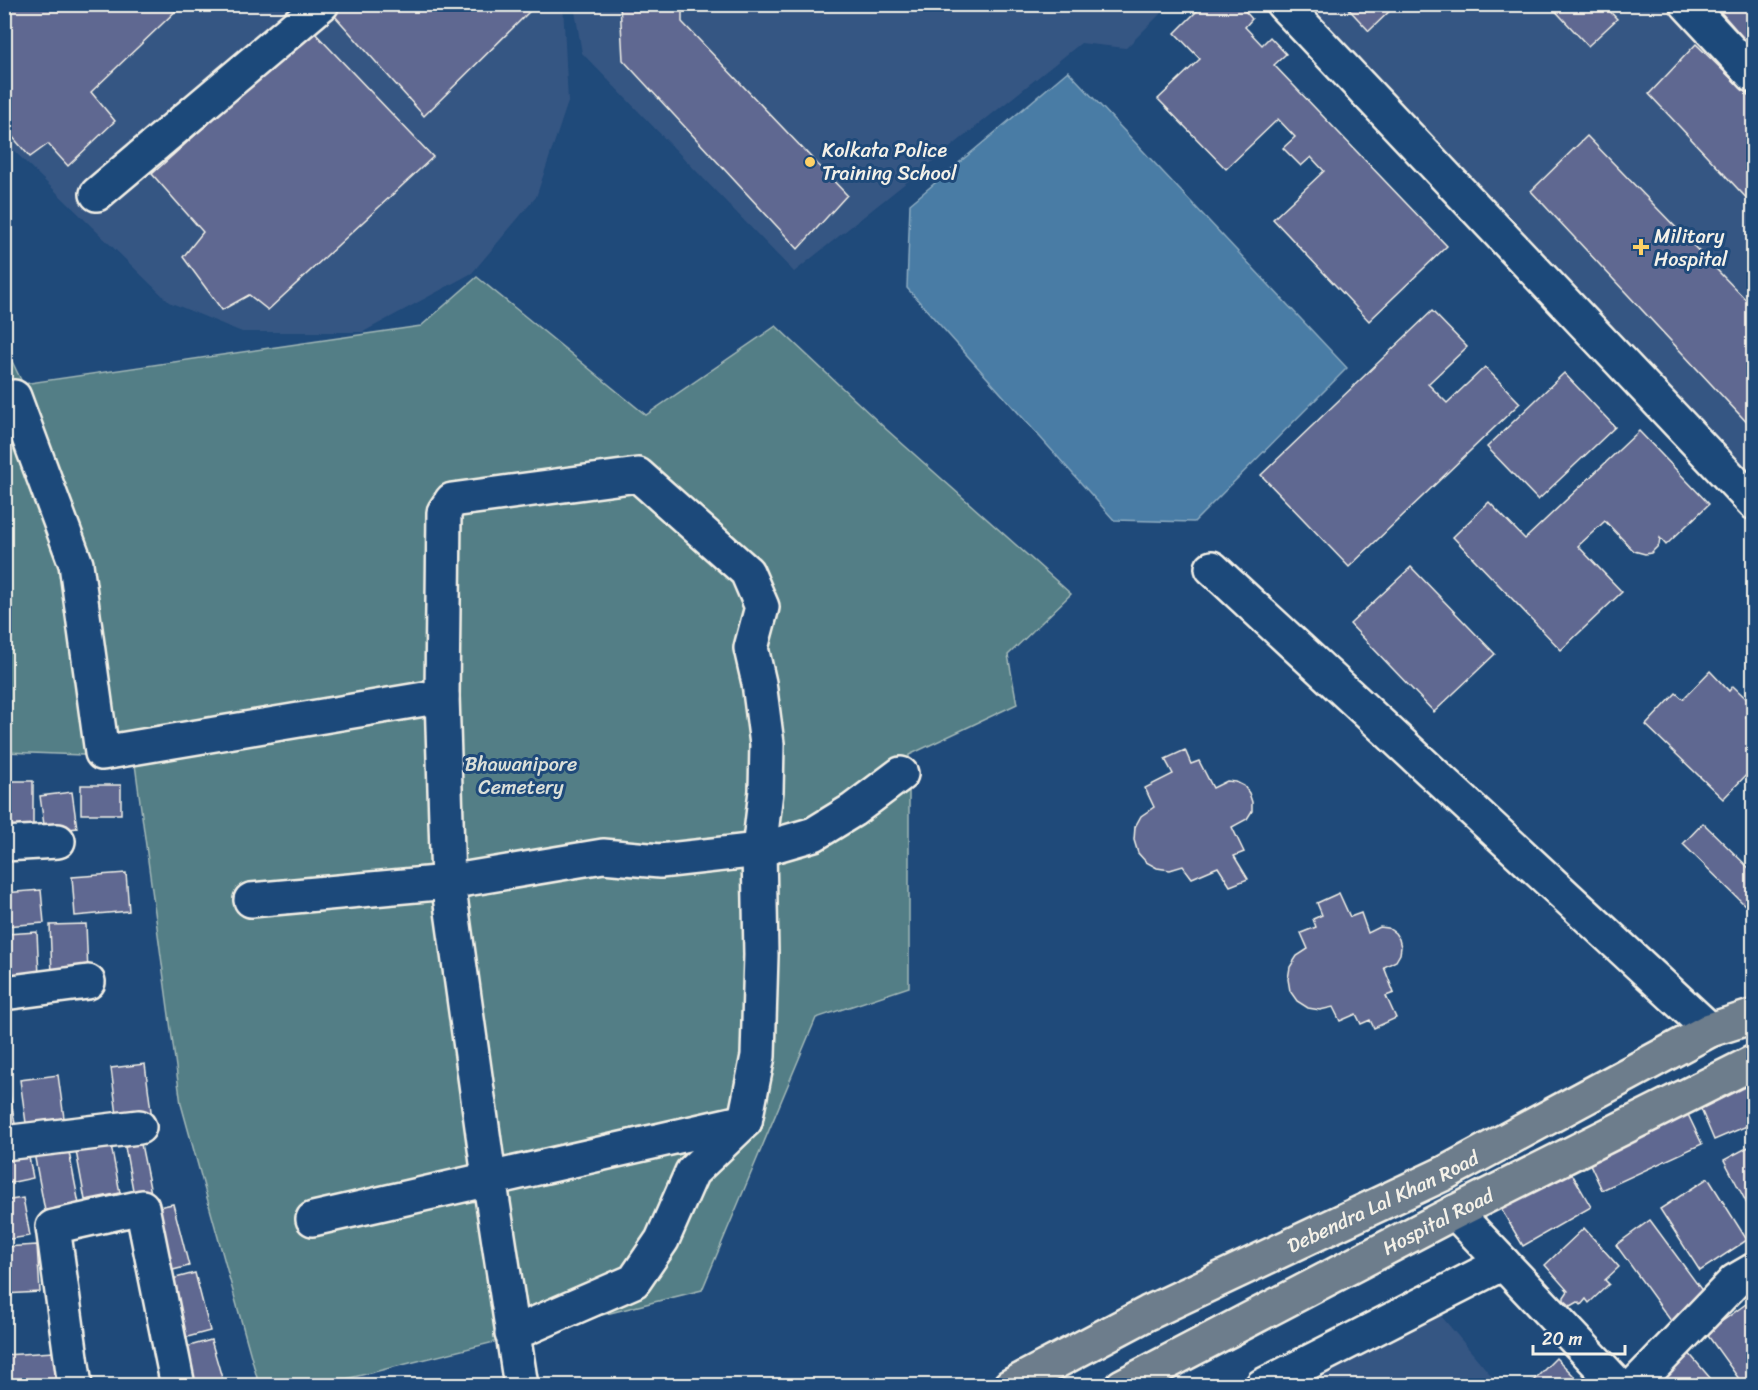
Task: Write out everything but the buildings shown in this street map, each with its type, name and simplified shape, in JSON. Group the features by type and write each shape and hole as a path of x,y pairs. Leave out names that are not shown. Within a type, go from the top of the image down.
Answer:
{"main road":[{"name":"Debendra Lal Khan Road","path":"1010,1386 1148,1313 1445,1173 1710,1030 1754,1016"},
{"name":"Hospital Road","path":"1142,1381 1455,1212 1754,1062"}],"street":[{"path":"97,194 322,4"},
{"path":"1284,4 1754,503"},
{"path":"1687,4 1754,76"},
{"path":"14,397 76,564 102,753 442,696"},
{"path":"512,1334 634,1281 662,1240 692,1172 745,1120 758,1056 761,955 759,850 766,791 767,744 759,683 751,648 762,607 747,572 638,475 452,500 444,512 442,696 448,882 489,1177 512,1334 521,1386"},
{"path":"1212,568 1710,1030"},
{"path":"251,900 448,882 603,856 660,861 759,850 814,834 853,810 901,774"},
{"path":"4,844 58,841"},
{"path":"4,993 88,982"},
{"path":"313,1219 745,1120"},
{"path":"4,1143 139,1127"},
{"path":"75,1386 53,1227 142,1207 178,1386"},
{"path":"1455,1212 1619,1386"},
{"path":"1262,1386 1503,1263"},
{"path":"1634,1386 1735,1281 1754,1270"}],"shaded area":[{"path":"4,5 563,5 568,102 536,197 472,273 363,332 242,332 169,302 5,142"},
{"name":"Kolkata Police Training School","path":"574,5 1169,5 1126,48 1081,43 794,272 582,53"},
{"name":"Military Hospital","path":"1304,5 1753,5 1753,490"},
{"path":"1068,71 1347,368 1194,522 1114,520 907,288 910,204"},
{"path":"1431,1304 1495,1380 1490,1386 1275,1386"}],"green space":[{"name":"Bhawanipore Cemetery","path":"477,277 646,415 776,326 887,430 1071,594 1008,655 1017,704 909,755 909,987 816,1018 702,1290 322,1385 259,1385 181,1104 134,757 5,752 4,345 23,384 421,326"}],"place":[{"name":"Kolkata Police Training School","path":"810,162"},
{"name":"Military Hospital","path":"1641,247"}]}
